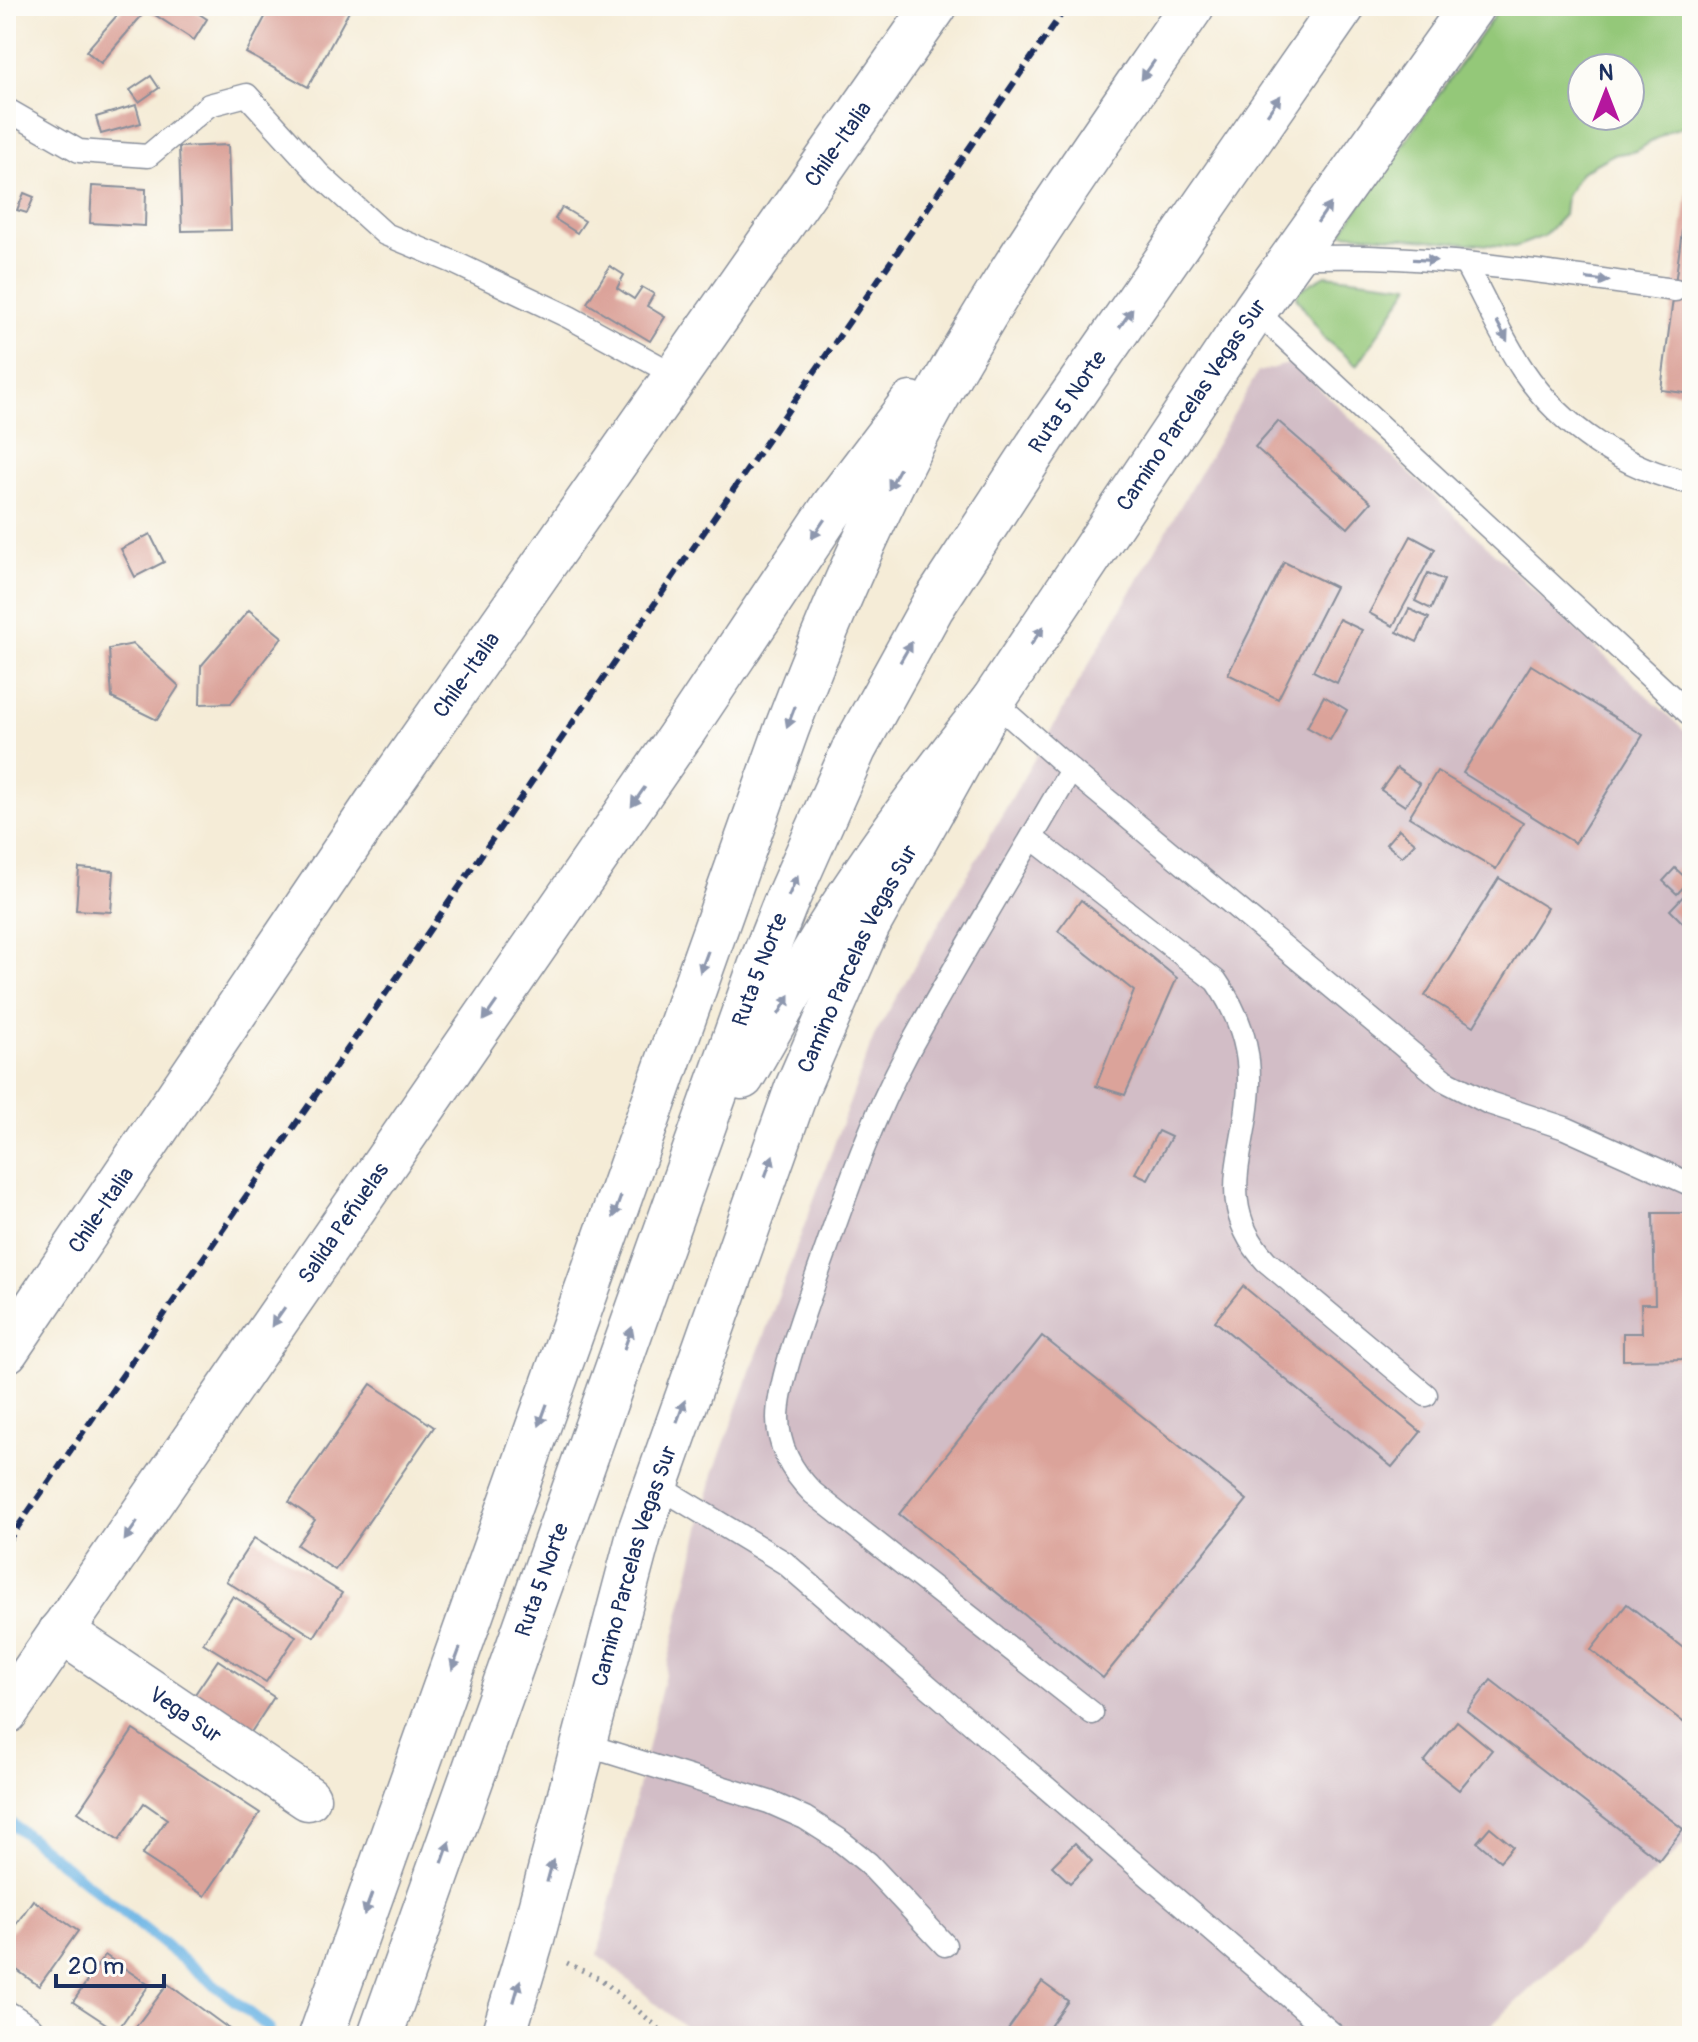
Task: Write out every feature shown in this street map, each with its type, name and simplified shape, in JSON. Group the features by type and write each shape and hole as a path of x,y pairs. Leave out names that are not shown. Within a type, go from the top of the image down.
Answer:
{"main road":[{"name":"Chile-Italia","path":"6,1351 376,804 935,6"},
{"path":"321,2036 803,685 846,580 937,397 986,313 1063,192 1192,6"},
{"name":"Ruta 5 Norte","path":"380,2036 785,904 836,787 880,699 932,607 1029,457 1343,6"},
{"name":"Camino Parcelas Vegas Sur","path":"503,2036 530,1946 619,1601 655,1484 797,1088 868,925 993,701 1255,310 1472,6"},
{"name":"Salida Peñuelas","path":"6,1712 682,733 833,507 934,373 986,313"},
{"path":"679,1196 737,1087 828,929 903,818 993,701"},
{"name":"Vega Sur","path":"61,1631 308,1798"},
{"path":"6,2024 24,2036"}],"lane":[{"path":"6,109 79,151 148,156 209,105 247,95 320,175 385,234 453,262 569,317 675,375"},
{"path":"1292,258 1364,257 1465,263 1675,290"},
{"path":"1465,263 1523,370 1559,412 1614,454 1643,469 1692,483"},
{"path":"1255,310 1692,716"},
{"path":"993,701 1071,770 1444,1080 1489,1103 1565,1128 1692,1185"},
{"path":"1071,770 906,1055 873,1127 810,1298 780,1398 778,1419 788,1461 798,1478 813,1493 1092,1713"},
{"path":"1032,838 1216,981 1228,998 1244,1036 1248,1059 1247,1104 1234,1191 1243,1229 1266,1261 1426,1395"},
{"path":"655,1484 785,1563 1335,2036"},
{"path":"583,1744 769,1802 805,1818 868,1863 945,1945"}],"path":[{"path":"530,1946 602,1980 668,2036"}],"shaded area":[{"path":"1292,363 1692,738 1692,1837 1480,2036 695,2036 598,1955 713,1474 874,1036 1258,372"}],"green space":[{"path":"1501,6 1692,6 1692,127 1669,131 1636,151 1612,155 1581,172 1566,196 1564,215 1544,236 1515,247 1341,233"},
{"path":"1326,275 1410,285 1357,366 1325,339 1296,297 1299,290"}],"building":[{"path":"125,6 150,6 101,63 86,51"},
{"path":"153,6 187,6 207,19 194,40 149,11"},
{"path":"271,6 352,6 308,87 246,53"},
{"path":"151,76 159,88 139,102 130,90"},
{"path":"136,105 141,123 101,134 96,117"},
{"path":"228,145 231,230 182,231 179,147"},
{"path":"1692,170 1692,394 1661,390"},
{"path":"92,186 146,189 145,226 90,223"},
{"path":"24,193 34,197 27,213 17,210"},
{"path":"562,207 585,221 577,233 555,219"},
{"path":"610,266 624,275 617,288 634,299 642,287 654,294 647,306 665,317 650,341 587,303"},
{"path":"1278,421 1371,502 1348,528 1255,447"},
{"path":"150,534 164,562 135,577 121,549"},
{"path":"1411,536 1435,549 1393,626 1369,613"},
{"path":"1284,562 1335,587 1278,699 1228,674"},
{"path":"1428,573 1444,580 1431,609 1415,601"},
{"path":"1409,609 1429,618 1417,642 1397,632"},
{"path":"249,610 282,637 231,703 200,704 201,666"},
{"path":"1339,619 1362,630 1337,683 1313,671"},
{"path":"133,644 179,686 157,720 112,698 109,649"},
{"path":"1531,665 1643,735 1575,843 1463,773"},
{"path":"1324,696 1347,710 1330,740 1307,727"},
{"path":"1397,768 1420,784 1405,806 1381,790"},
{"path":"1437,771 1523,823 1496,869 1409,817"},
{"path":"1399,829 1415,843 1402,857 1386,844"},
{"path":"79,868 114,871 111,912 76,910"},
{"path":"1675,868 1689,881 1677,894 1663,881"},
{"path":"1499,878 1547,908 1474,1026 1425,996"},
{"path":"1692,887 1692,916 1684,924 1670,910"},
{"path":"1081,900 1177,978 1125,1095 1096,1086 1134,991 1058,931"},
{"path":"1158,1131 1171,1137 1148,1179 1135,1173"},
{"path":"1653,1213 1692,1213 1692,1359 1623,1360 1623,1333 1642,1333 1641,1304 1655,1304"},
{"path":"1243,1286 1421,1432 1392,1467 1215,1321"},
{"path":"1042,1336 1247,1500 1103,1678 899,1514"},
{"path":"371,1384 434,1427 335,1570 297,1545 315,1520 289,1502"},
{"path":"254,1538 342,1593 314,1637 226,1581"},
{"path":"233,1596 296,1636 266,1682 203,1643"},
{"path":"1627,1604 1692,1655 1692,1729 1591,1650"},
{"path":"218,1660 274,1697 248,1737 191,1700"},
{"path":"1491,1680 1683,1829 1659,1860 1467,1711"},
{"path":"1457,1721 1492,1750 1459,1790 1424,1762"},
{"path":"133,1730 260,1813 205,1896 142,1855 167,1819 144,1803 119,1840 78,1812"},
{"path":"1490,1827 1513,1846 1500,1861 1477,1842"},
{"path":"1075,1843 1092,1861 1070,1883 1052,1866"},
{"path":"33,1900 78,1931 39,1986 6,1962 6,1939"},
{"path":"105,1955 149,1985 117,2031 73,2002"},
{"path":"1042,1982 1068,2001 1043,2036 1003,2036"},
{"path":"168,1984 236,2034 129,2036"}],"waterway":[{"path":"6,1819 269,2028"}],"railway":[{"path":"6,1544 1067,6"}]}
